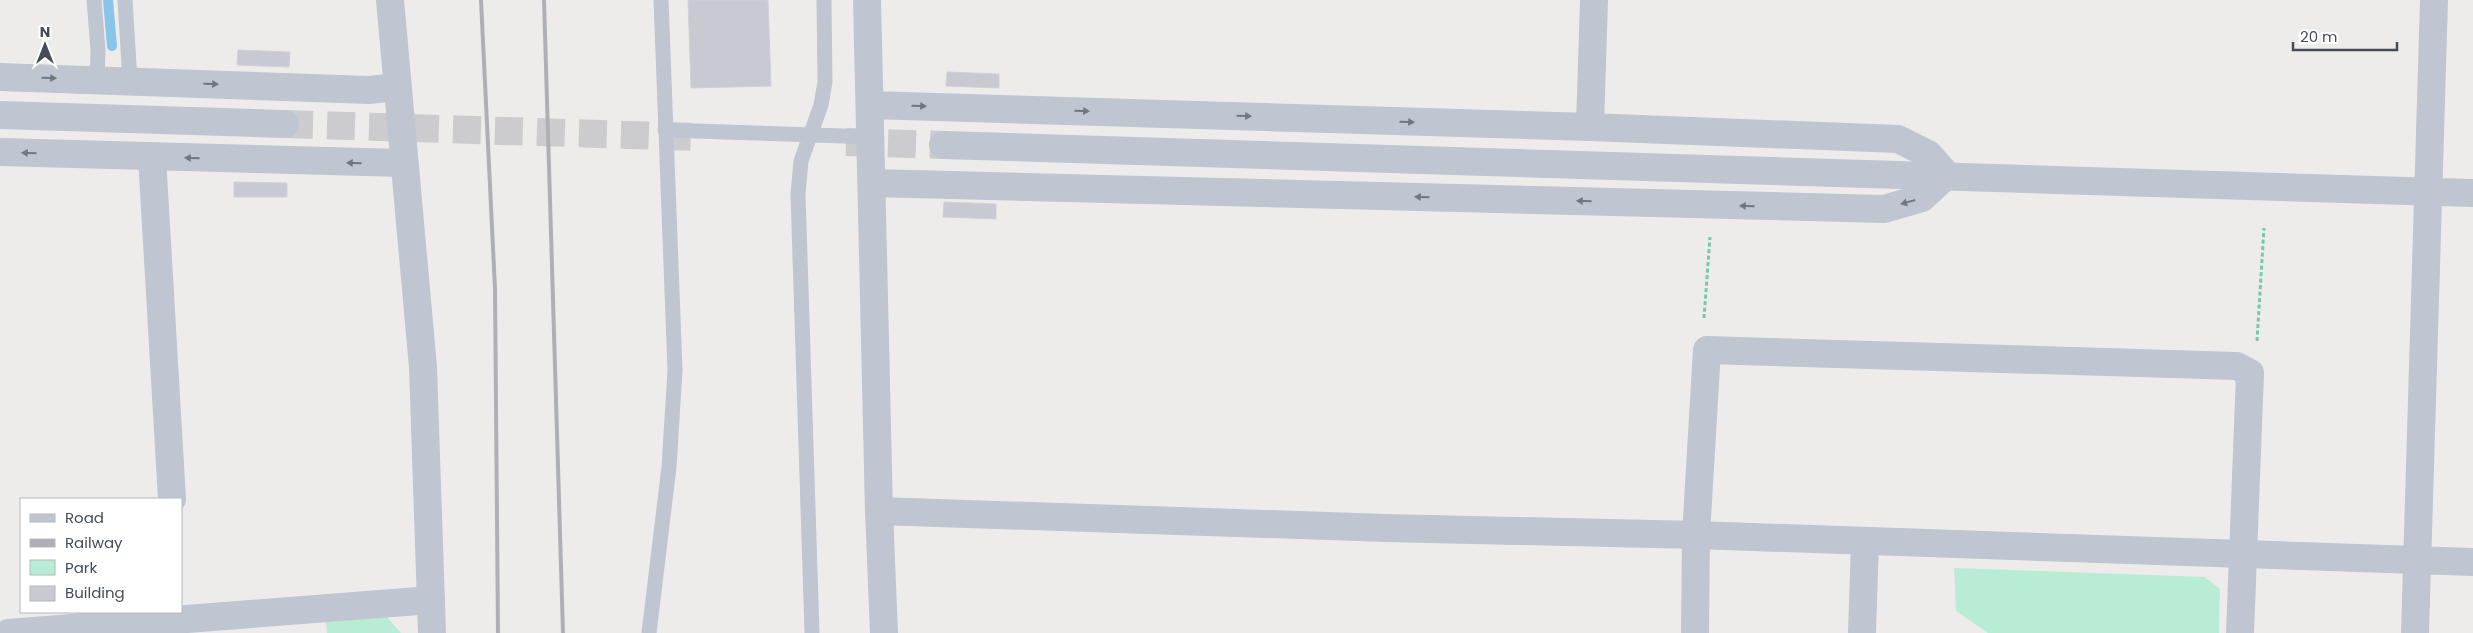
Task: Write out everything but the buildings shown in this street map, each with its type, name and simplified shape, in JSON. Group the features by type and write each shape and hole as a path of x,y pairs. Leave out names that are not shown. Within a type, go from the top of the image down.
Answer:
{"street":[{"path":"390,0 403,163 423,367 432,633"},
{"path":"867,0 872,136 879,510 884,633"},
{"path":"1590,127 1594,0"},
{"path":"2415,633 2434,0"},
{"path":"0,77 369,90 397,87"},
{"path":"871,105 1590,127 1898,139 1928,154 1947,175"},
{"path":"0,116 285,124"},
{"path":"943,145 2473,193"},
{"path":"0,152 403,163"},
{"path":"152,157 172,498"},
{"path":"873,183 1884,209 1922,198 1947,175"},
{"path":"1695,633 1696,535 1707,350 2237,366 2250,373 2240,633"},
{"path":"879,510 1377,528 1696,535 2473,562"},
{"path":"1862,633 1866,542"},
{"path":"8,633 179,615 431,600"}],"lane":[{"path":"94,0 98,50 97,80"},
{"path":"126,0 130,81"},
{"path":"649,633 668,467 675,370 661,0"},
{"path":"812,633 798,194 801,161 820,105 825,82 824,0"},
{"path":"665,130 872,136"}],"path":[{"path":"2250,373 2256,350 2264,228"},
{"path":"1707,350 1704,331 1710,230"}],"green space":[{"path":"1954,568 2205,577 2220,589 2219,633 1988,633 1956,611"},
{"path":"387,617 401,633 327,633 326,622"}],"waterway":[{"path":"108,0 112,46"}],"tunnel":[{"path":"285,124 695,137"},
{"path":"846,142 943,145"}],"railway":[{"path":"481,0 495,289 498,633"},
{"path":"544,0 563,633"}]}
